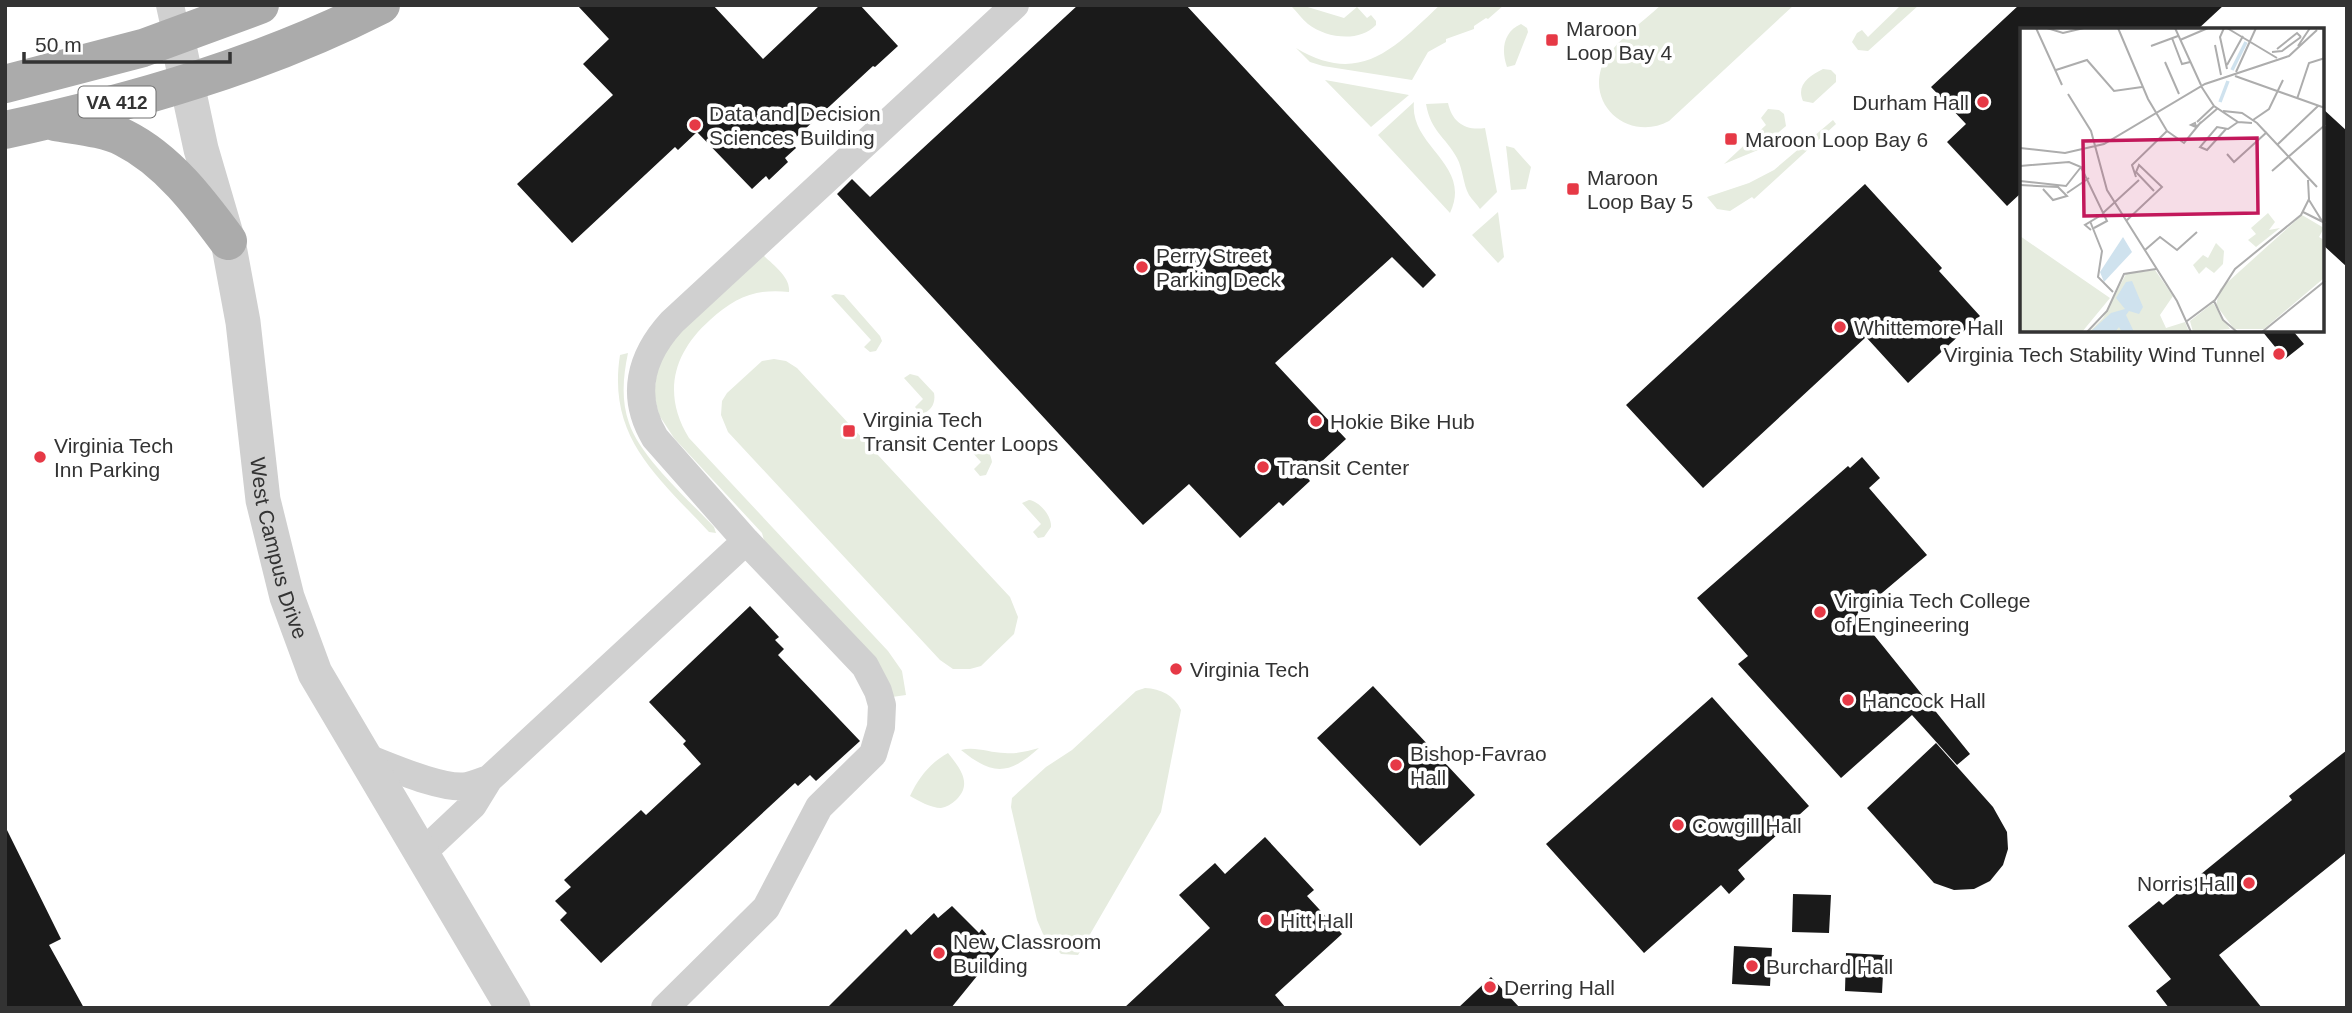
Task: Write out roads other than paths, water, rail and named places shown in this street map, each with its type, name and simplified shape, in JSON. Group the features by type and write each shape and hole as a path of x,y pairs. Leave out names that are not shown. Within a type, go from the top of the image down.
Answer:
{"main road":[{"name":"VA 412","path":"5,84 69,69 174,21 260,5"},
{"name":"VA 412","path":"5,130 187,82 288,48 381,5"},
{"path":"46,121 123,137 144,150 165,166 196,200 228,242"}],"street":[{"path":"665,1008 765,908 819,807 873,754 881,727 882,705 865,666 746,541 663,449 649,428 641,399 642,375 651,348 672,322 1015,5"},
{"name":"West Campus Drive","path":"174,21 201,149 228,242 243,322 263,500 287,597 315,673 513,1008"},
{"path":"421,854 473,804 489,779 746,541"},
{"path":"365,757 419,778 466,787 489,779"}],"place":[{"name":"Maroon Loop Bay 4","path":"1552,40"},
{"name":"Durham Hall","path":"1983,102"},
{"name":"Data and Decision Sciences Building","path":"695,125"},
{"name":"Maroon Loop Bay 6","path":"1731,139"},
{"name":"Maroon Loop Bay 5","path":"1573,189"},
{"name":"Perry Street Parking Deck","path":"1142,267"},
{"name":"Whittemore Hall","path":"1840,327"},
{"name":"Virginia Tech Stability Wind Tunnel","path":"2279,354"},
{"name":"Hokie Bike Hub","path":"1316,421"},
{"name":"Virginia Tech Transit Center Loops","path":"849,431"},
{"name":"Virginia Tech Inn Parking","path":"40,457"},
{"name":"Transit Center","path":"1263,467"},
{"name":"Virginia Tech College of Engineering","path":"1820,612"},
{"name":"Virginia Tech","path":"1176,669"},
{"name":"Hancock Hall","path":"1848,700"},
{"name":"Bishop-Favrao Hall","path":"1396,765"},
{"name":"Cowgill Hall","path":"1678,825"},
{"name":"Norris Hall","path":"2249,883"},
{"name":"Hitt Hall","path":"1266,920"},
{"name":"New Classroom Building","path":"939,953"},
{"name":"Burchard Hall","path":"1752,966"},
{"name":"Derring Hall","path":"1490,987"}]}
